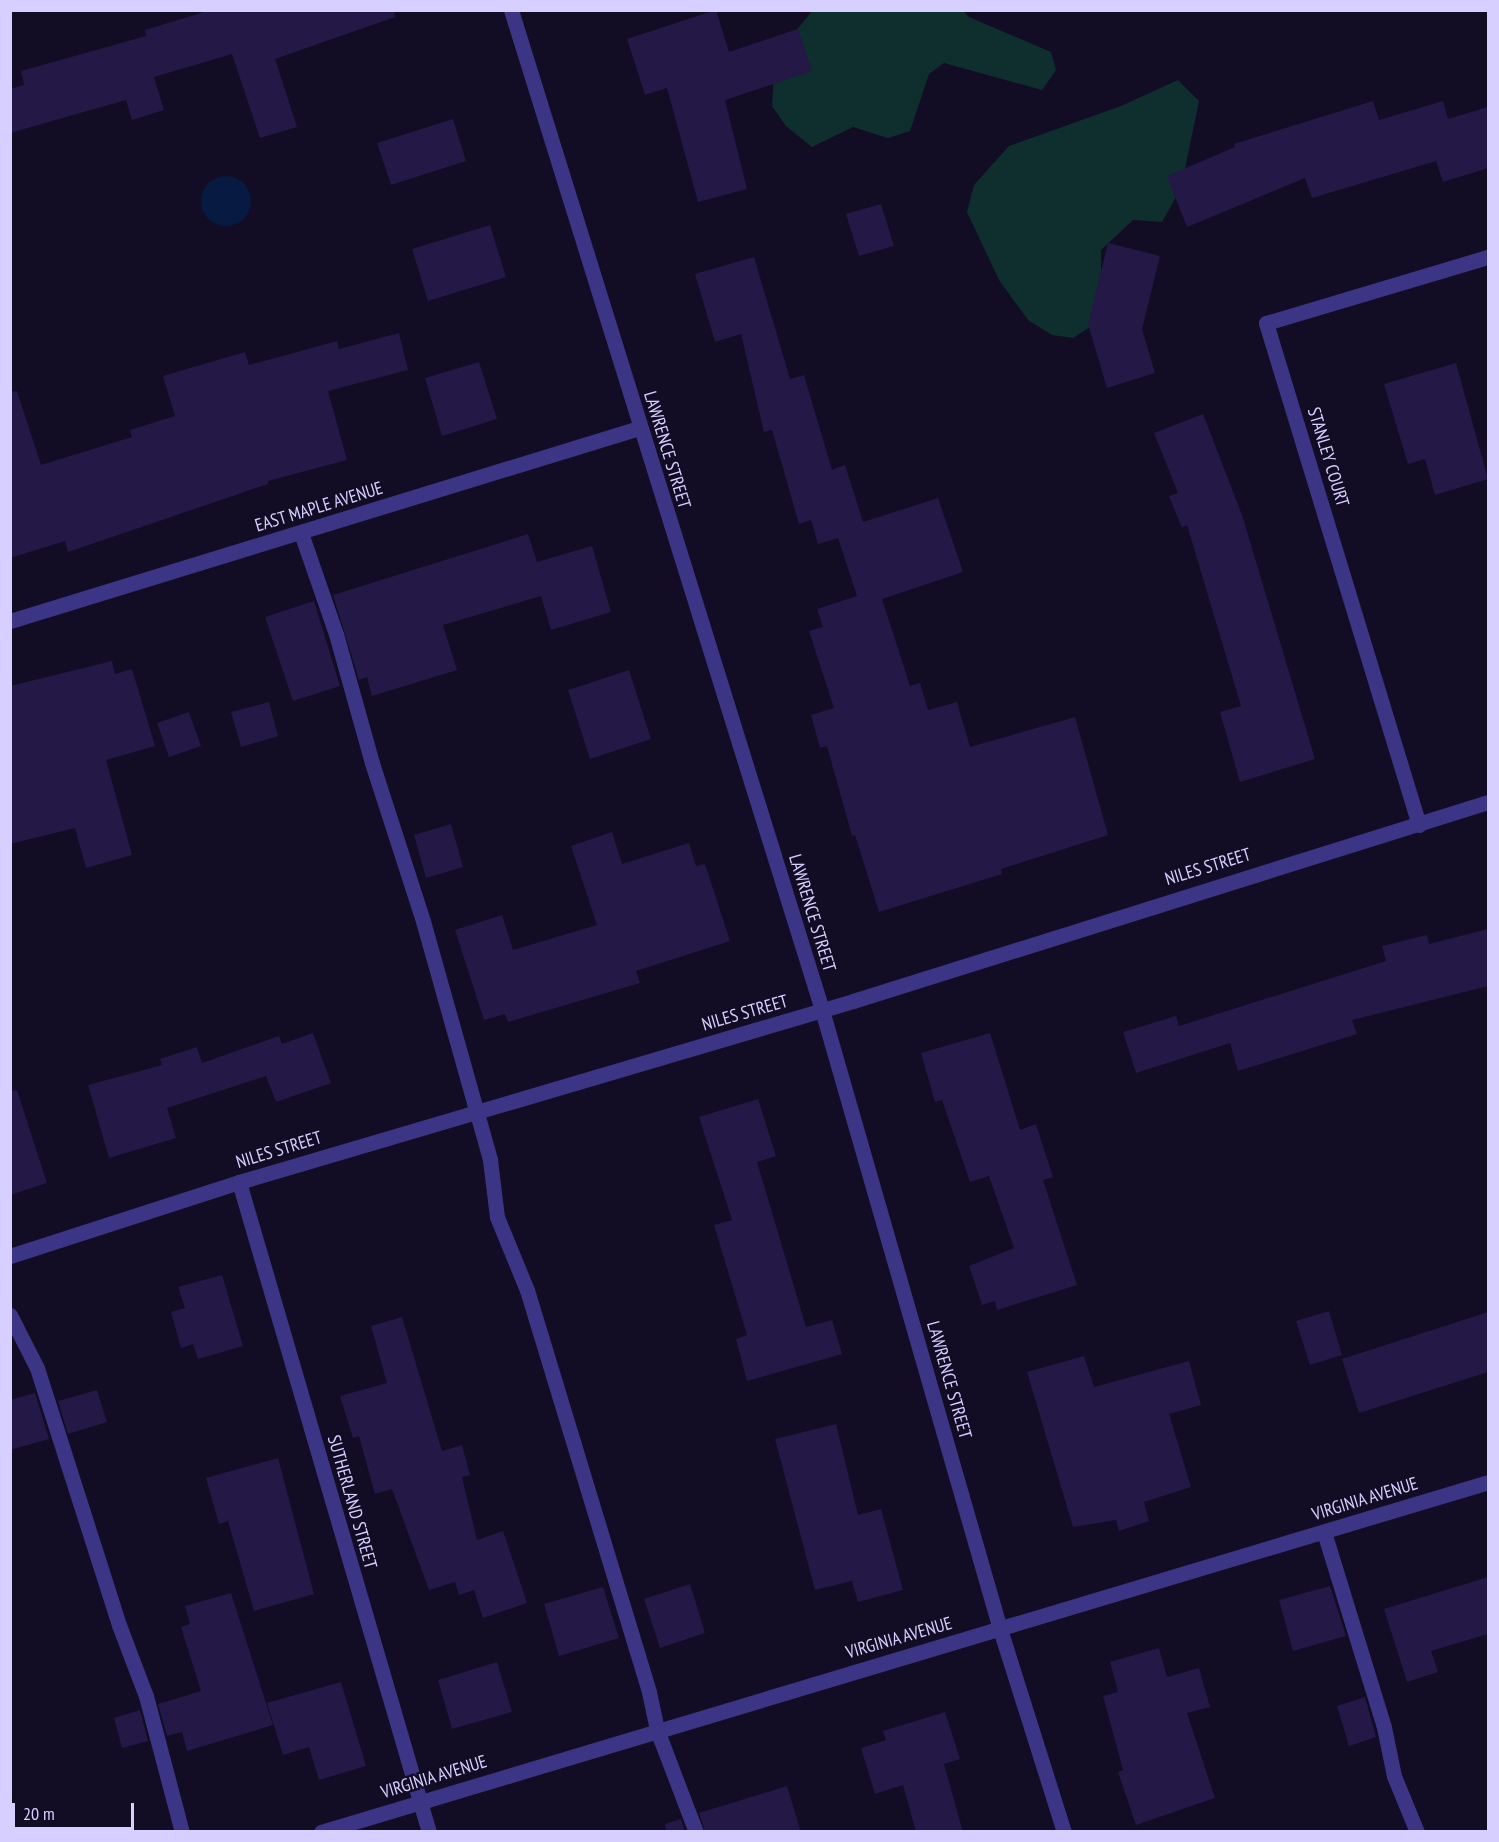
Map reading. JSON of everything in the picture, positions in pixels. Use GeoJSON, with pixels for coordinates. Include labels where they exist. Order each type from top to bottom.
{"type":"FeatureCollection","features":[{"type":"Feature","properties":{"kind":"street","name":"LAWRENCE STREET"},"geometry":{"type":"LineString","coordinates":[[512,10],[639,428],[822,1010],[1000,1629],[1064,1832]]}},
{"type":"Feature","properties":{"kind":"street","name":"STANLEY COURT"},"geometry":{"type":"LineString","coordinates":[[1419,825],[1266,323],[1488,257]]}},
{"type":"Feature","properties":{"kind":"street","name":"EAST MAPLE AVENUE"},"geometry":{"type":"LineString","coordinates":[[10,621],[639,428]]}},
{"type":"Feature","properties":{"kind":"street"},"geometry":{"type":"LineString","coordinates":[[301,533],[336,634],[372,763],[423,921],[490,1160],[497,1217],[527,1290],[649,1692],[657,1730],[696,1832]]}},
{"type":"Feature","properties":{"kind":"street","name":"NILES STREET"},"geometry":{"type":"LineString","coordinates":[[10,1256],[239,1182],[822,1010],[1300,858],[1419,825],[1488,802]]}},
{"type":"Feature","properties":{"kind":"street","name":"SUTHERLAND STREET"},"geometry":{"type":"LineString","coordinates":[[239,1182],[418,1801],[429,1832]]}},
{"type":"Feature","properties":{"kind":"street"},"geometry":{"type":"LineString","coordinates":[[10,1316],[38,1368],[119,1625],[146,1696],[182,1832]]}},
{"type":"Feature","properties":{"kind":"street","name":"VIRGINIA AVENUE"},"geometry":{"type":"LineString","coordinates":[[321,1832],[418,1801],[1488,1482]]}},
{"type":"Feature","properties":{"kind":"street"},"geometry":{"type":"LineString","coordinates":[[1324,1532],[1384,1727],[1394,1776],[1417,1832]]}},
{"type":"Feature","properties":{"kind":"green space"},"geometry":{"type":"Polygon","coordinates":[[[812,11],[963,11],[969,17],[1051,52],[1056,70],[1042,90],[944,63],[929,74],[910,131],[888,138],[853,127],[812,147],[786,126],[772,106],[775,57],[812,11]]]}},
{"type":"Feature","properties":{"kind":"green space"},"geometry":{"type":"Polygon","coordinates":[[[1178,80],[1199,101],[1181,188],[1162,222],[1133,220],[1101,250],[1101,320],[1073,338],[1052,335],[1028,320],[999,280],[967,212],[974,185],[1009,146],[1121,106],[1178,80]]]}},
{"type":"Feature","properties":{"kind":"water"},"geometry":{"type":"Polygon","coordinates":[[[226,176],[244,183],[251,201],[244,219],[226,226],[208,219],[201,201],[208,183],[226,176]]]}},
{"type":"Feature","properties":{"kind":"building"},"geometry":{"type":"Polygon","coordinates":[[[211,10],[394,10],[395,17],[275,59],[297,127],[260,138],[232,54],[154,77],[164,110],[132,120],[126,100],[10,133],[10,89],[24,85],[21,71],[146,36],[145,30],[211,10]]]}},
{"type":"Feature","properties":{"kind":"building"},"geometry":{"type":"Polygon","coordinates":[[[716,10],[729,52],[798,29],[812,71],[725,100],[747,189],[698,202],[667,88],[645,95],[627,39],[716,10]]]}},
{"type":"Feature","properties":{"kind":"building"},"geometry":{"type":"Polygon","coordinates":[[[1373,101],[1379,120],[1443,101],[1448,119],[1488,107],[1488,168],[1443,182],[1436,161],[1312,198],[1305,178],[1187,227],[1167,176],[1235,147],[1234,144],[1373,101]]]}},
{"type":"Feature","properties":{"kind":"building"},"geometry":{"type":"Polygon","coordinates":[[[453,119],[466,161],[391,185],[377,143],[453,119]]]}},
{"type":"Feature","properties":{"kind":"building"},"geometry":{"type":"Polygon","coordinates":[[[881,204],[894,246],[859,256],[846,214],[881,204]]]}},
{"type":"Feature","properties":{"kind":"building"},"geometry":{"type":"Polygon","coordinates":[[[490,225],[506,277],[428,301],[412,249],[490,225]]]}},
{"type":"Feature","properties":{"kind":"building"},"geometry":{"type":"Polygon","coordinates":[[[1108,243],[1160,256],[1142,329],[1155,373],[1107,388],[1088,324],[1108,243]]]}},
{"type":"Feature","properties":{"kind":"building"},"geometry":{"type":"Polygon","coordinates":[[[754,257],[790,379],[804,375],[832,470],[845,465],[863,522],[938,498],[963,572],[882,599],[910,686],[920,683],[928,710],[957,702],[970,747],[1075,717],[1108,835],[1001,869],[1002,874],[879,912],[855,835],[852,836],[827,746],[820,748],[811,715],[834,708],[809,631],[823,627],[817,609],[857,596],[838,538],[818,544],[811,520],[799,524],[772,430],[764,432],[741,334],[715,342],[695,274],[754,257]]]}},
{"type":"Feature","properties":{"kind":"building"},"geometry":{"type":"Polygon","coordinates":[[[399,333],[408,370],[328,391],[347,460],[268,481],[268,484],[68,552],[65,541],[10,558],[10,392],[17,391],[41,465],[132,437],[130,430],[175,416],[163,376],[245,352],[249,365],[337,341],[339,349],[399,333]]]}},
{"type":"Feature","properties":{"kind":"building"},"geometry":{"type":"Polygon","coordinates":[[[479,362],[497,419],[442,436],[425,378],[479,362]]]}},
{"type":"Feature","properties":{"kind":"building"},"geometry":{"type":"Polygon","coordinates":[[[1456,363],[1488,479],[1435,495],[1425,459],[1408,464],[1384,384],[1456,363]]]}},
{"type":"Feature","properties":{"kind":"building"},"geometry":{"type":"Polygon","coordinates":[[[1203,414],[1242,515],[1315,759],[1240,782],[1220,712],[1241,706],[1187,525],[1182,528],[1169,496],[1178,493],[1154,433],[1203,414]]]}},
{"type":"Feature","properties":{"kind":"building"},"geometry":{"type":"Polygon","coordinates":[[[528,534],[537,562],[592,546],[611,612],[551,630],[541,596],[443,625],[457,670],[372,696],[367,677],[359,680],[333,595],[528,534]]]}},
{"type":"Feature","properties":{"kind":"building"},"geometry":{"type":"Polygon","coordinates":[[[314,601],[340,686],[293,701],[265,617],[314,601]]]}},
{"type":"Feature","properties":{"kind":"building"},"geometry":{"type":"Polygon","coordinates":[[[112,661],[115,674],[132,669],[155,746],[106,760],[132,855],[86,868],[75,828],[10,844],[10,686],[112,661]]]}},
{"type":"Feature","properties":{"kind":"building"},"geometry":{"type":"Polygon","coordinates":[[[629,670],[651,739],[590,759],[568,690],[629,670]]]}},
{"type":"Feature","properties":{"kind":"building"},"geometry":{"type":"Polygon","coordinates":[[[269,702],[278,736],[241,747],[231,712],[269,702]]]}},
{"type":"Feature","properties":{"kind":"building"},"geometry":{"type":"Polygon","coordinates":[[[189,712],[201,746],[169,757],[157,723],[189,712]]]}},
{"type":"Feature","properties":{"kind":"building"},"geometry":{"type":"Polygon","coordinates":[[[451,824],[463,867],[426,878],[414,835],[451,824]]]}},
{"type":"Feature","properties":{"kind":"building"},"geometry":{"type":"Polygon","coordinates":[[[612,832],[622,864],[689,843],[696,866],[705,864],[730,941],[636,971],[640,983],[508,1022],[505,1014],[484,1020],[455,930],[502,915],[513,950],[597,925],[571,846],[612,832]]]}},
{"type":"Feature","properties":{"kind":"building"},"geometry":{"type":"Polygon","coordinates":[[[1488,929],[1488,986],[1352,1020],[1357,1034],[1238,1071],[1230,1043],[1136,1073],[1123,1032],[1176,1016],[1179,1026],[1386,961],[1382,946],[1427,935],[1429,944],[1488,929]]]}},
{"type":"Feature","properties":{"kind":"building"},"geometry":{"type":"Polygon","coordinates":[[[313,1033],[331,1083],[276,1102],[266,1076],[167,1108],[176,1138],[109,1158],[88,1085],[162,1065],[160,1059],[197,1047],[202,1063],[279,1036],[282,1044],[313,1033]]]}},
{"type":"Feature","properties":{"kind":"building"},"geometry":{"type":"Polygon","coordinates":[[[990,1033],[1020,1130],[1036,1124],[1053,1177],[1043,1180],[1077,1285],[997,1310],[995,1301],[982,1305],[969,1266],[1014,1248],[989,1176],[970,1182],[942,1100],[935,1102],[921,1053],[990,1033]]]}},
{"type":"Feature","properties":{"kind":"building"},"geometry":{"type":"Polygon","coordinates":[[[17,1090],[47,1183],[10,1195],[10,1091],[17,1090]]]}},
{"type":"Feature","properties":{"kind":"building"},"geometry":{"type":"Polygon","coordinates":[[[758,1099],[776,1156],[757,1162],[806,1327],[832,1320],[842,1354],[747,1381],[736,1339],[747,1335],[714,1225],[732,1220],[699,1117],[758,1099]]]}},
{"type":"Feature","properties":{"kind":"building"},"geometry":{"type":"Polygon","coordinates":[[[222,1275],[243,1346],[198,1359],[193,1344],[181,1348],[171,1312],[185,1308],[178,1287],[222,1275]]]}},
{"type":"Feature","properties":{"kind":"building"},"geometry":{"type":"Polygon","coordinates":[[[1329,1311],[1342,1355],[1310,1365],[1296,1321],[1329,1311]]]}},
{"type":"Feature","properties":{"kind":"building"},"geometry":{"type":"Polygon","coordinates":[[[1488,1312],[1488,1372],[1359,1413],[1342,1359],[1488,1312]]]}},
{"type":"Feature","properties":{"kind":"building"},"geometry":{"type":"Polygon","coordinates":[[[402,1317],[442,1451],[462,1445],[470,1475],[462,1477],[477,1540],[503,1531],[527,1603],[483,1618],[474,1590],[459,1595],[455,1582],[429,1590],[392,1489],[375,1494],[359,1436],[353,1438],[340,1396],[387,1383],[371,1326],[402,1317]]]}},
{"type":"Feature","properties":{"kind":"building"},"geometry":{"type":"Polygon","coordinates":[[[1084,1356],[1094,1387],[1189,1361],[1201,1405],[1169,1414],[1191,1487],[1144,1502],[1149,1521],[1119,1531],[1116,1520],[1073,1527],[1027,1372],[1084,1356]]]}},
{"type":"Feature","properties":{"kind":"building"},"geometry":{"type":"Polygon","coordinates":[[[97,1390],[107,1422],[68,1434],[58,1401],[97,1390]]]}},
{"type":"Feature","properties":{"kind":"building"},"geometry":{"type":"Polygon","coordinates":[[[35,1393],[49,1439],[10,1450],[10,1400],[35,1393]]]}},
{"type":"Feature","properties":{"kind":"building"},"geometry":{"type":"Polygon","coordinates":[[[836,1424],[858,1515],[881,1509],[903,1590],[858,1602],[852,1581],[815,1590],[775,1439],[836,1424]]]}},
{"type":"Feature","properties":{"kind":"building"},"geometry":{"type":"Polygon","coordinates":[[[278,1458],[314,1594],[254,1611],[228,1521],[219,1524],[206,1478],[278,1458]]]}},
{"type":"Feature","properties":{"kind":"building"},"geometry":{"type":"Polygon","coordinates":[[[1488,1577],[1488,1634],[1431,1651],[1438,1672],[1407,1682],[1384,1609],[1488,1577]]]}},
{"type":"Feature","properties":{"kind":"building"},"geometry":{"type":"Polygon","coordinates":[[[690,1584],[705,1633],[660,1648],[644,1599],[690,1584]]]}},
{"type":"Feature","properties":{"kind":"building"},"geometry":{"type":"Polygon","coordinates":[[[1330,1586],[1346,1636],[1293,1651],[1279,1600],[1330,1586]]]}},
{"type":"Feature","properties":{"kind":"building"},"geometry":{"type":"Polygon","coordinates":[[[603,1587],[619,1638],[559,1656],[544,1604],[603,1587]]]}},
{"type":"Feature","properties":{"kind":"building"},"geometry":{"type":"Polygon","coordinates":[[[231,1593],[273,1725],[187,1751],[182,1732],[167,1736],[158,1704],[201,1691],[181,1627],[190,1624],[185,1606],[231,1593]]]}},
{"type":"Feature","properties":{"kind":"building"},"geometry":{"type":"Polygon","coordinates":[[[1159,1648],[1167,1677],[1199,1668],[1210,1707],[1187,1713],[1215,1798],[1136,1825],[1118,1772],[1123,1770],[1103,1696],[1118,1692],[1110,1662],[1159,1648]]]}},
{"type":"Feature","properties":{"kind":"building"},"geometry":{"type":"Polygon","coordinates":[[[497,1662],[512,1712],[452,1729],[438,1680],[497,1662]]]}},
{"type":"Feature","properties":{"kind":"building"},"geometry":{"type":"Polygon","coordinates":[[[341,1682],[366,1766],[319,1780],[309,1747],[283,1755],[267,1703],[341,1682]]]}},
{"type":"Feature","properties":{"kind":"building"},"geometry":{"type":"Polygon","coordinates":[[[1365,1697],[1376,1737],[1349,1746],[1337,1706],[1365,1697]]]}},
{"type":"Feature","properties":{"kind":"building"},"geometry":{"type":"Polygon","coordinates":[[[140,1710],[148,1741],[122,1748],[114,1718],[140,1710]]]}},
{"type":"Feature","properties":{"kind":"building"},"geometry":{"type":"Polygon","coordinates":[[[945,1712],[960,1759],[944,1764],[963,1832],[916,1832],[903,1785],[875,1794],[861,1748],[886,1740],[883,1731],[945,1712]]]}},
{"type":"Feature","properties":{"kind":"building"},"geometry":{"type":"Polygon","coordinates":[[[787,1786],[801,1832],[705,1832],[699,1813],[787,1786]]]}},
{"type":"Feature","properties":{"kind":"building"},"geometry":{"type":"Polygon","coordinates":[[[681,1819],[685,1832],[666,1832],[665,1824],[681,1819]]]}}]}
